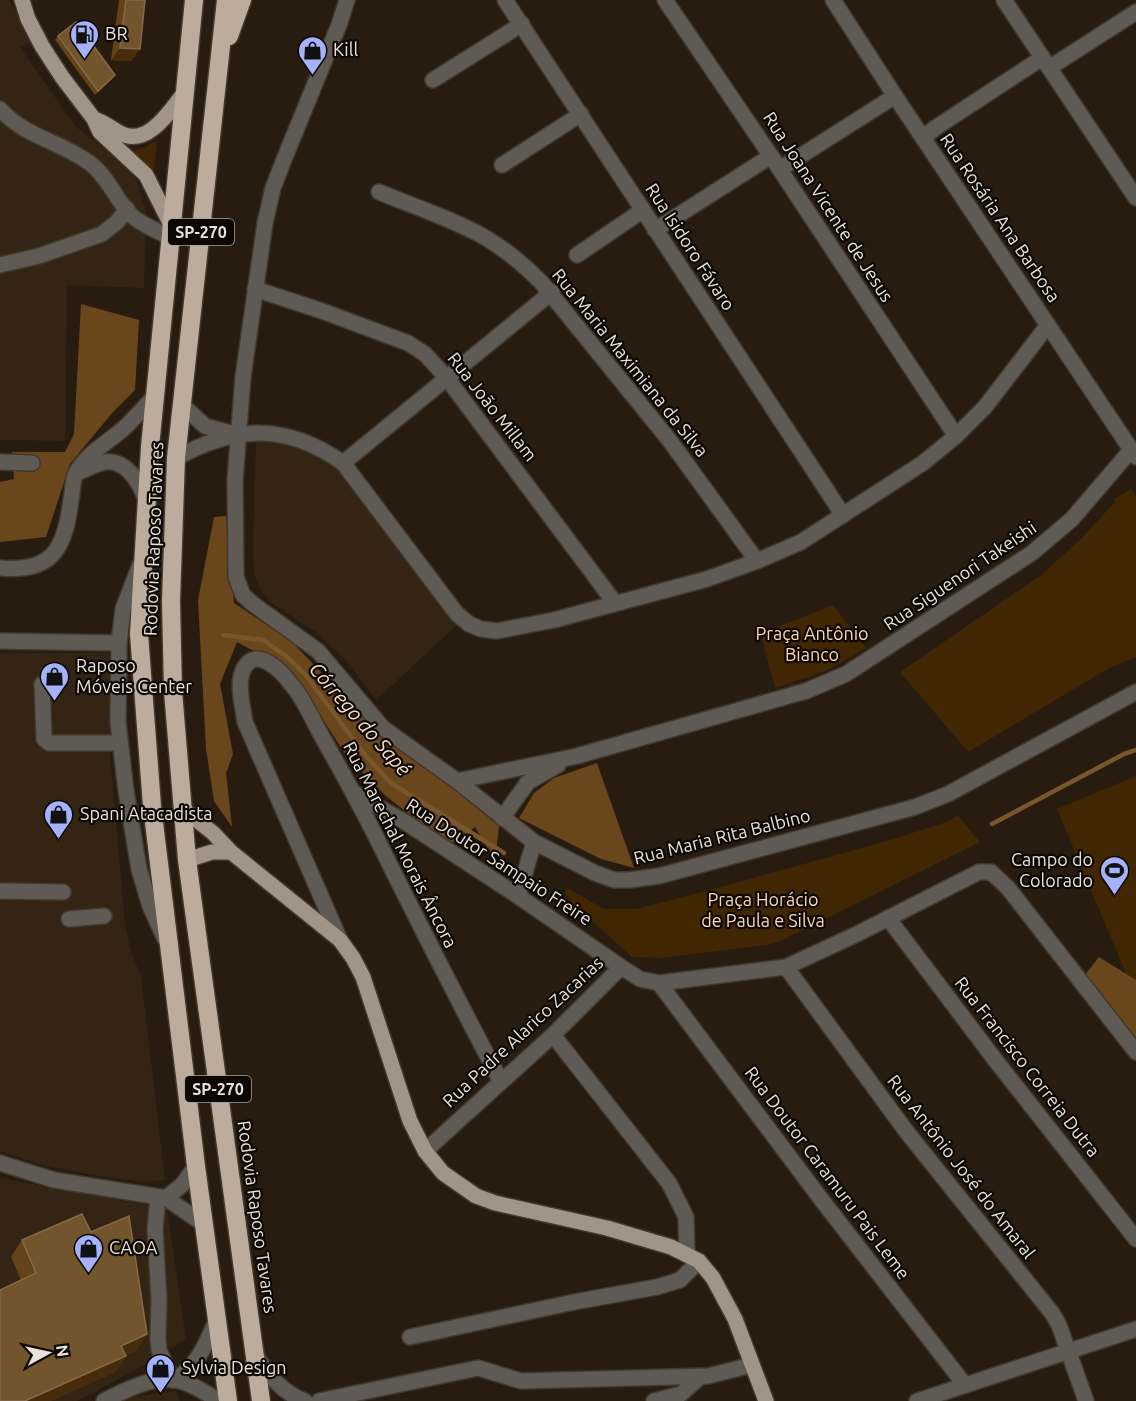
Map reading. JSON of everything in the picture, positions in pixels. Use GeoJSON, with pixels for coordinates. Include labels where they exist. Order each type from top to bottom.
{"type":"FeatureCollection","features":[{"type":"Feature","properties":{"kind":"highway","name":"Rodovia Raposo Tavares"},"geometry":{"type":"LineString","coordinates":[[194,0],[146,500],[140,634],[152,806],[196,1166],[228,1401]]}},
{"type":"Feature","properties":{"kind":"highway","name":"Rodovia Raposo Tavares"},"geometry":{"type":"LineString","coordinates":[[226,0],[176,458],[171,601],[173,691],[187,860],[261,1401]]}},
{"type":"Feature","properties":{"kind":"highway"},"geometry":{"type":"LineString","coordinates":[[220,60],[243,0]]}},
{"type":"Feature","properties":{"kind":"main road"},"geometry":{"type":"LineString","coordinates":[[22,0],[28,19],[42,46],[94,119],[100,132],[146,175],[171,233]]}},
{"type":"Feature","properties":{"kind":"main road"},"geometry":{"type":"LineString","coordinates":[[94,119],[109,124],[121,134],[132,136],[148,132],[159,126],[184,93]]}},
{"type":"Feature","properties":{"kind":"main road"},"geometry":{"type":"LineString","coordinates":[[183,808],[213,833],[231,852],[340,940],[353,958],[363,977],[410,1121],[425,1150],[443,1173],[476,1196],[495,1203],[607,1228],[671,1247],[693,1258],[713,1278],[726,1299],[766,1401]]}},
{"type":"Feature","properties":{"kind":"main road"},"geometry":{"type":"LineString","coordinates":[[187,860],[212,852],[231,852]]}},
{"type":"Feature","properties":{"kind":"street"},"geometry":{"type":"LineString","coordinates":[[237,434],[255,289],[273,188],[347,0]]}},
{"type":"Feature","properties":{"kind":"street","name":"Rua Isidoro Fávaro"},"geometry":{"type":"LineString","coordinates":[[506,0],[843,515]]}},
{"type":"Feature","properties":{"kind":"street","name":"Rua Joana Vicente de Jesus"},"geometry":{"type":"LineString","coordinates":[[665,0],[780,169],[956,436]]}},
{"type":"Feature","properties":{"kind":"street","name":"Rua Rosária Ana Barbosa"},"geometry":{"type":"LineString","coordinates":[[833,0],[1134,453]]}},
{"type":"Feature","properties":{"kind":"street"},"geometry":{"type":"LineString","coordinates":[[1004,0],[1136,198]]}},
{"type":"Feature","properties":{"kind":"street"},"geometry":{"type":"LineString","coordinates":[[923,138],[935,128],[1136,12]]}},
{"type":"Feature","properties":{"kind":"street"},"geometry":{"type":"LineString","coordinates":[[433,80],[522,24]]}},
{"type":"Feature","properties":{"kind":"street"},"geometry":{"type":"LineString","coordinates":[[780,169],[895,96]]}},
{"type":"Feature","properties":{"kind":"street"},"geometry":{"type":"LineString","coordinates":[[0,109],[12,122],[23,129],[90,163],[106,178],[132,216],[171,233]]}},
{"type":"Feature","properties":{"kind":"street"},"geometry":{"type":"LineString","coordinates":[[502,165],[581,114]]}},
{"type":"Feature","properties":{"kind":"street"},"geometry":{"type":"LineString","coordinates":[[655,230],[771,156]]}},
{"type":"Feature","properties":{"kind":"street","name":"Rua Maria Maximiana da Silva"},"geometry":{"type":"LineString","coordinates":[[379,192],[488,239],[526,267],[552,292],[670,441],[757,561]]}},
{"type":"Feature","properties":{"kind":"street"},"geometry":{"type":"LineString","coordinates":[[0,265],[39,256],[102,234],[117,222],[127,209]]}},
{"type":"Feature","properties":{"kind":"street"},"geometry":{"type":"LineString","coordinates":[[577,255],[643,210]]}},
{"type":"Feature","properties":{"kind":"street","name":"Rua João Millam"},"geometry":{"type":"LineString","coordinates":[[255,289],[408,343],[425,354],[446,377],[615,603]]}},
{"type":"Feature","properties":{"kind":"street"},"geometry":{"type":"LineString","coordinates":[[344,463],[552,292]]}},
{"type":"Feature","properties":{"kind":"street"},"geometry":{"type":"LineString","coordinates":[[181,404],[206,426],[237,434],[274,434],[301,440],[322,448],[344,463],[457,614],[469,624],[497,632],[554,620],[707,579],[801,542],[923,463],[956,436],[985,407],[1048,325]]}},
{"type":"Feature","properties":{"kind":"street"},"geometry":{"type":"LineString","coordinates":[[0,568],[29,567],[56,553],[63,542],[69,521],[75,474],[86,459],[121,430],[155,396]]}},
{"type":"Feature","properties":{"kind":"street"},"geometry":{"type":"LineString","coordinates":[[176,458],[206,443],[237,434]]}},
{"type":"Feature","properties":{"kind":"street","name":"Rua Maria Rita Balbino"},"geometry":{"type":"LineString","coordinates":[[237,434],[236,577],[243,595],[252,604],[318,651],[383,728],[457,781],[534,842],[595,873],[614,879],[629,880],[659,876],[915,807],[948,794],[1136,692]]}},
{"type":"Feature","properties":{"kind":"street","name":"Rua Siguenori Takeishi"},"geometry":{"type":"LineString","coordinates":[[457,781],[577,756],[806,691],[846,674],[1032,553],[1072,519],[1134,453]]}},
{"type":"Feature","properties":{"kind":"street"},"geometry":{"type":"LineString","coordinates":[[0,462],[32,463]]}},
{"type":"Feature","properties":{"kind":"street"},"geometry":{"type":"LineString","coordinates":[[75,474],[106,462],[115,463],[136,479],[146,500]]}},
{"type":"Feature","properties":{"kind":"street"},"geometry":{"type":"LineString","coordinates":[[143,556],[123,609],[119,643],[118,722],[129,815],[139,869],[150,906],[170,948]]}},
{"type":"Feature","properties":{"kind":"street"},"geometry":{"type":"LineString","coordinates":[[0,641],[119,643]]}},
{"type":"Feature","properties":{"kind":"street","name":"Rua Marechal Morais Âncora"},"geometry":{"type":"LineString","coordinates":[[340,940],[245,722],[242,701],[244,668],[250,662],[259,659],[279,670],[293,686],[354,793],[501,1082]]}},
{"type":"Feature","properties":{"kind":"street"},"geometry":{"type":"LineString","coordinates":[[42,684],[44,739],[49,743],[120,743]]}},
{"type":"Feature","properties":{"kind":"street","name":"Rua Siguenori Takeishi"},"geometry":{"type":"LineString","coordinates":[[502,818],[528,782],[577,756]]}},
{"type":"Feature","properties":{"kind":"street","name":"Rua Doutor Sampaio Freire"},"geometry":{"type":"LineString","coordinates":[[354,793],[405,822],[621,967]]}},
{"type":"Feature","properties":{"kind":"street"},"geometry":{"type":"LineString","coordinates":[[518,896],[534,842]]}},
{"type":"Feature","properties":{"kind":"street","name":"Rua Padre Alarico Zacarias"},"geometry":{"type":"LineString","coordinates":[[425,1150],[553,1035],[621,967],[640,979],[658,983],[786,967],[821,952],[979,872],[991,872],[1008,888],[1136,1052]]}},
{"type":"Feature","properties":{"kind":"street"},"geometry":{"type":"LineString","coordinates":[[0,891],[63,892]]}},
{"type":"Feature","properties":{"kind":"street"},"geometry":{"type":"LineString","coordinates":[[69,919],[104,916]]}},
{"type":"Feature","properties":{"kind":"street","name":"Rua Francisco Correia Dutra"},"geometry":{"type":"LineString","coordinates":[[888,918],[996,1061],[1136,1239]]}},
{"type":"Feature","properties":{"kind":"street","name":"Rua Antônio José do Amaral"},"geometry":{"type":"LineString","coordinates":[[786,967],[906,1131],[1052,1313],[1069,1350],[1086,1401]]}},
{"type":"Feature","properties":{"kind":"street","name":"Rua Doutor Caramuru Pais Leme"},"geometry":{"type":"LineString","coordinates":[[658,983],[821,1199],[966,1384]]}},
{"type":"Feature","properties":{"kind":"street"},"geometry":{"type":"LineString","coordinates":[[410,1337],[657,1287],[680,1280],[693,1258],[686,1217],[669,1183],[553,1035]]}},
{"type":"Feature","properties":{"kind":"street"},"geometry":{"type":"LineString","coordinates":[[0,1162],[54,1180],[162,1197],[205,1225]]}},
{"type":"Feature","properties":{"kind":"street"},"geometry":{"type":"LineString","coordinates":[[196,1166],[182,1185],[162,1197],[155,1229],[159,1350],[174,1380],[201,1396],[219,1401]]}},
{"type":"Feature","properties":{"kind":"street"},"geometry":{"type":"LineString","coordinates":[[104,1401],[146,1383],[174,1380],[189,1370],[200,1356],[216,1321]]}},
{"type":"Feature","properties":{"kind":"street"},"geometry":{"type":"LineString","coordinates":[[917,1401],[1136,1329]]}},
{"type":"Feature","properties":{"kind":"street"},"geometry":{"type":"LineString","coordinates":[[254,1354],[270,1377],[283,1389],[305,1401]]}},
{"type":"Feature","properties":{"kind":"street"},"geometry":{"type":"LineString","coordinates":[[200,1356],[201,1396]]}},
{"type":"Feature","properties":{"kind":"street"},"geometry":{"type":"LineString","coordinates":[[320,1401],[478,1368],[521,1381],[701,1376],[752,1365]]}},
{"type":"Feature","properties":{"kind":"street"},"geometry":{"type":"LineString","coordinates":[[654,1401],[681,1394],[701,1376]]}},
{"type":"Feature","properties":{"kind":"shaded area"},"geometry":{"type":"Polygon","coordinates":[[[0,0],[9,0],[32,42],[20,47],[75,126],[113,155],[136,179],[146,211],[144,288],[67,285],[65,441],[0,440],[0,0]]]}},
{"type":"Feature","properties":{"kind":"shaded area"},"geometry":{"type":"Polygon","coordinates":[[[81,304],[139,320],[135,390],[112,413],[70,464],[46,537],[0,542],[0,482],[14,479],[12,452],[65,452],[74,434],[81,304]]]}},
{"type":"Feature","properties":{"kind":"shaded area"},"geometry":{"type":"Polygon","coordinates":[[[256,439],[289,444],[335,463],[457,625],[376,700],[349,664],[316,632],[271,603],[262,592],[254,574],[253,550],[256,439]]]}},
{"type":"Feature","properties":{"kind":"shaded area"},"geometry":{"type":"Polygon","coordinates":[[[226,516],[234,603],[292,642],[361,714],[499,826],[495,861],[475,827],[455,843],[438,837],[386,796],[347,757],[293,672],[237,642],[220,684],[233,754],[226,773],[232,827],[214,801],[206,749],[198,600],[214,517],[226,516]]]}},
{"type":"Feature","properties":{"kind":"shaded area"},"geometry":{"type":"Polygon","coordinates":[[[0,653],[109,653],[110,753],[125,925],[131,952],[141,976],[165,1180],[146,1182],[100,1176],[45,1166],[0,1151],[0,653]]]}},
{"type":"Feature","properties":{"kind":"shaded area"},"geometry":{"type":"Polygon","coordinates":[[[597,763],[634,868],[601,859],[519,818],[534,793],[554,778],[597,763]]]}},
{"type":"Feature","properties":{"kind":"shaded area"},"geometry":{"type":"Polygon","coordinates":[[[1099,957],[1136,980],[1136,1041],[1084,976],[1099,957]]]}},
{"type":"Feature","properties":{"kind":"shaded area","name":"CAOA"},"geometry":{"type":"Polygon","coordinates":[[[0,1178],[167,1209],[186,1339],[145,1365],[77,1401],[0,1401],[0,1178]]]}},
{"type":"Feature","properties":{"kind":"shaded area","name":"Sylvia Design"},"geometry":{"type":"Polygon","coordinates":[[[176,1391],[180,1401],[121,1401],[130,1397],[176,1391]]]}},
{"type":"Feature","properties":{"kind":"green space"},"geometry":{"type":"Polygon","coordinates":[[[153,142],[157,145],[152,173],[142,159],[131,151],[147,147],[153,142]]]}},
{"type":"Feature","properties":{"kind":"green space","name":"Praça Antônio Bianco"},"geometry":{"type":"Polygon","coordinates":[[[1131,489],[1136,496],[1136,657],[1111,667],[968,752],[900,672],[1040,576],[1081,539],[1115,502],[1114,499],[1131,489]]]}},
{"type":"Feature","properties":{"kind":"green space","name":"Praça Antônio Bianco"},"geometry":{"type":"Polygon","coordinates":[[[833,605],[866,648],[826,671],[775,688],[761,634],[833,605]]]}},
{"type":"Feature","properties":{"kind":"green space","name":"Campo do Colorado"},"geometry":{"type":"Polygon","coordinates":[[[1136,776],[1136,981],[1130,983],[1057,809],[1136,776]]]}},
{"type":"Feature","properties":{"kind":"green space","name":"Praça Horácio de Paula e Silva"},"geometry":{"type":"Polygon","coordinates":[[[958,816],[980,842],[783,940],[767,945],[661,958],[632,957],[571,902],[566,894],[565,887],[604,909],[636,909],[880,843],[941,824],[958,816]]]}},
{"type":"Feature","properties":{"kind":"building"},"geometry":{"type":"Polygon","coordinates":[[[126,0],[145,0],[140,49],[120,48],[126,0]]]}},
{"type":"Feature","properties":{"kind":"building","name":"BR"},"geometry":{"type":"Polygon","coordinates":[[[76,22],[115,75],[98,91],[58,36],[76,22]]]}},
{"type":"Feature","properties":{"kind":"building"},"geometry":{"type":"Polygon","coordinates":[[[82,1214],[91,1232],[129,1216],[147,1334],[121,1346],[126,1356],[25,1401],[0,1401],[0,1290],[36,1273],[22,1240],[82,1214]]]}},
{"type":"Feature","properties":{"kind":"waterway","name":"Córrego do Sapé"},"geometry":{"type":"LineString","coordinates":[[223,635],[263,640],[286,656],[304,673],[365,755],[391,783],[504,853]]}},
{"type":"Feature","properties":{"kind":"waterway","name":"Córrego do Sapé"},"geometry":{"type":"LineString","coordinates":[[992,824],[1124,754],[1136,750]]}},
{"type":"Feature","properties":{"kind":"place","name":"BR"},"geometry":{"type":"Point","coordinates":[84,60]}},
{"type":"Feature","properties":{"kind":"place","name":"Kill"},"geometry":{"type":"Point","coordinates":[312,76]}},
{"type":"Feature","properties":{"kind":"place","name":"Raposo Móveis Center"},"geometry":{"type":"Point","coordinates":[55,702]}},
{"type":"Feature","properties":{"kind":"place","name":"Spani Atacadista"},"geometry":{"type":"Point","coordinates":[59,840]}},
{"type":"Feature","properties":{"kind":"place","name":"Campo do Colorado"},"geometry":{"type":"Point","coordinates":[1114,896]}},
{"type":"Feature","properties":{"kind":"place","name":"CAOA"},"geometry":{"type":"Point","coordinates":[88,1274]}},
{"type":"Feature","properties":{"kind":"place","name":"Sylvia Design"},"geometry":{"type":"Point","coordinates":[161,1394]}}]}
